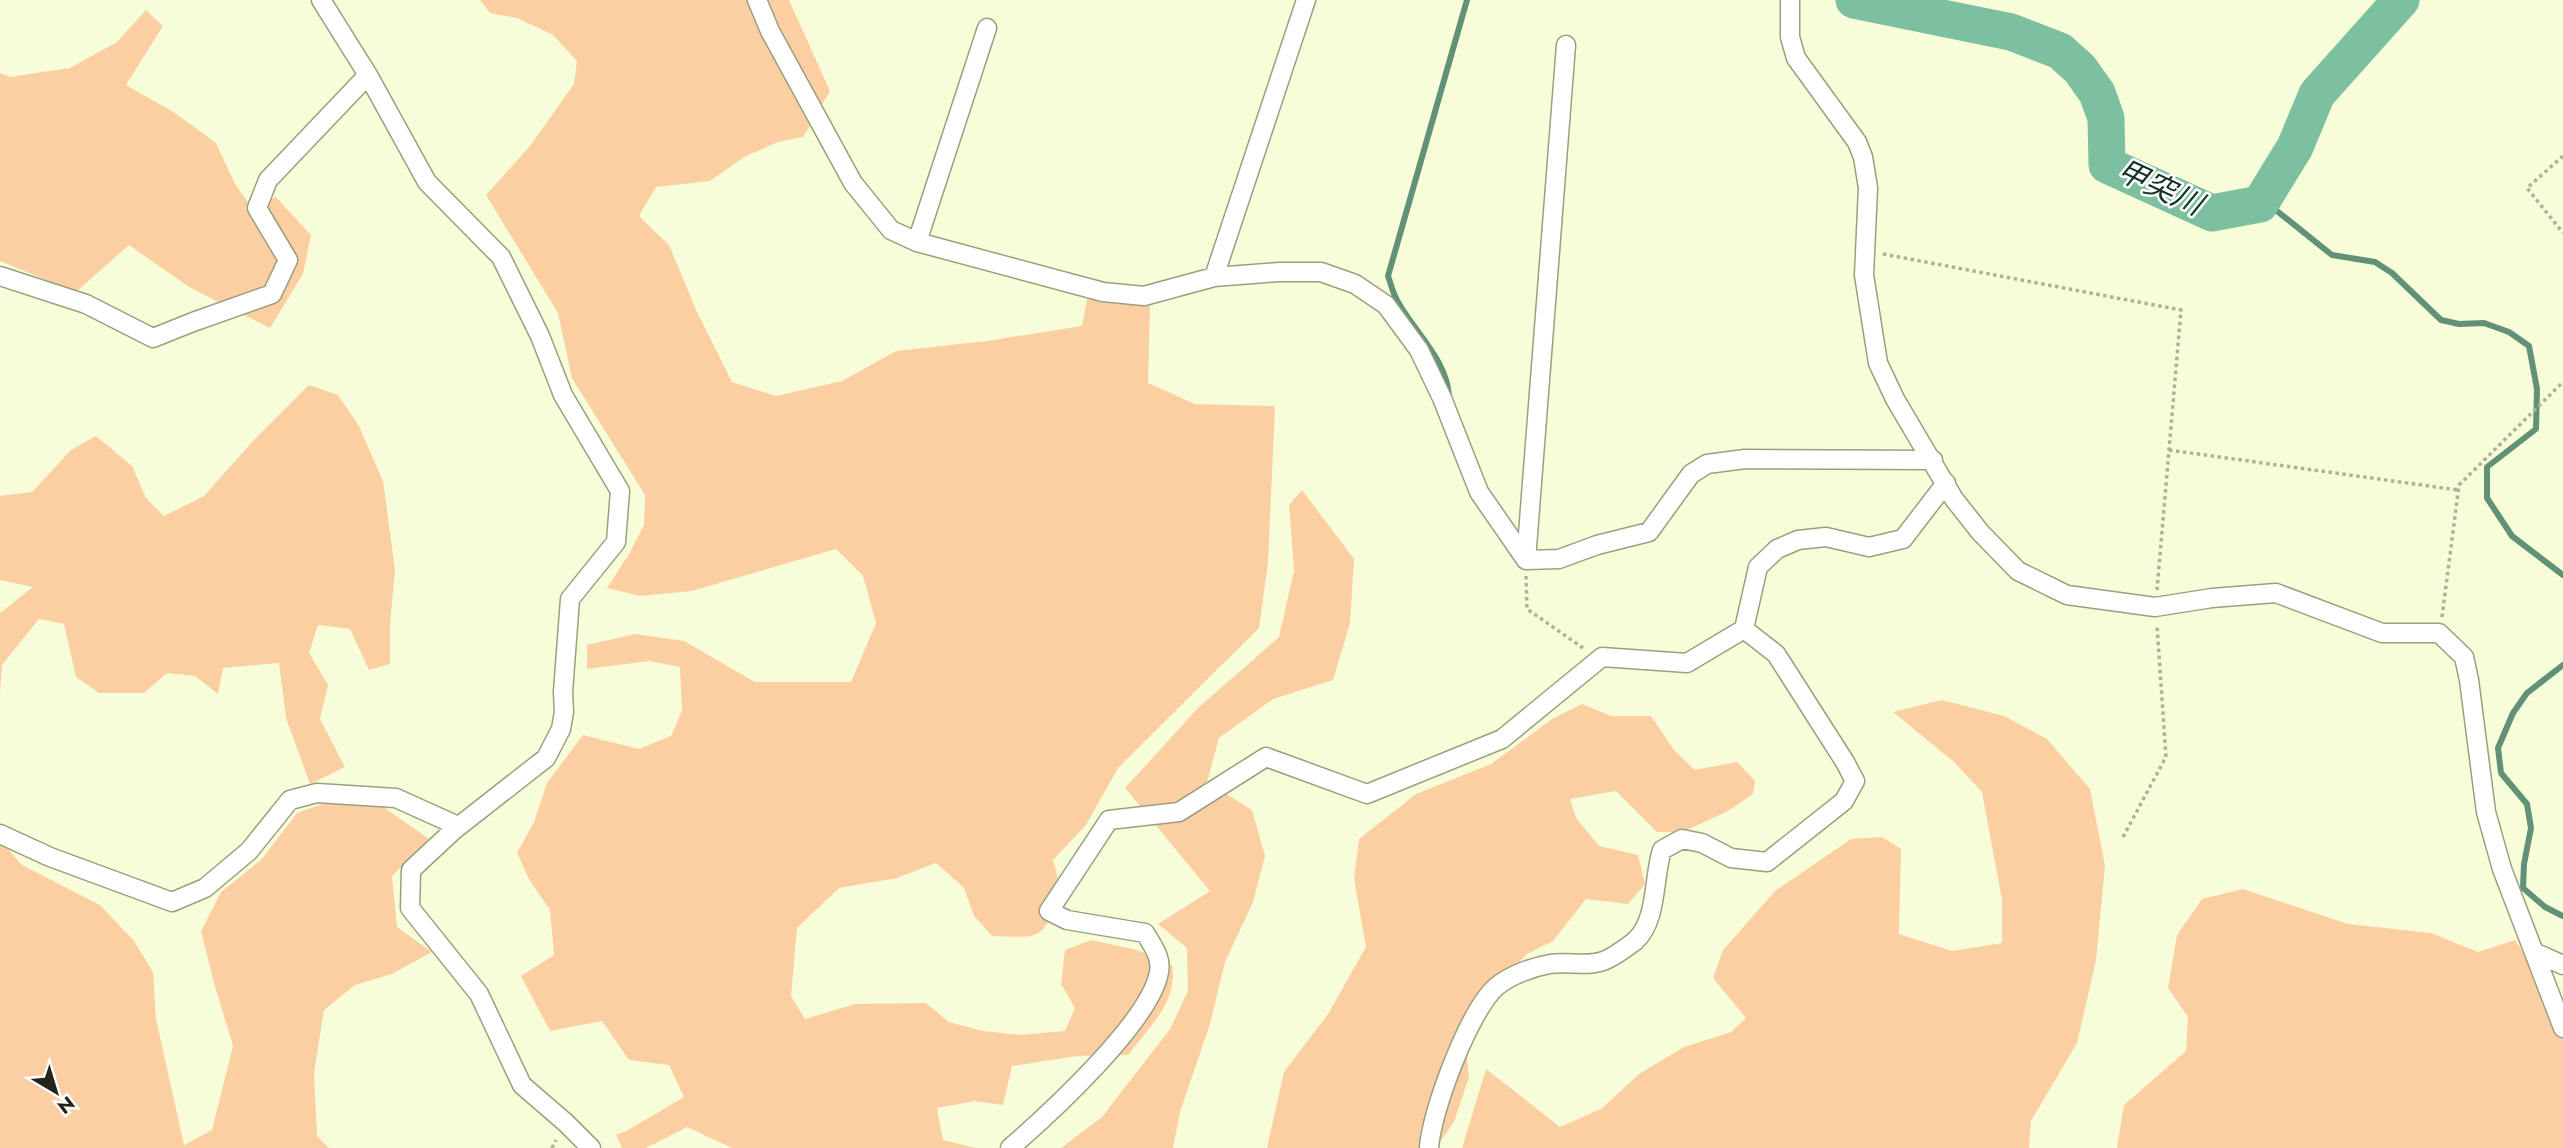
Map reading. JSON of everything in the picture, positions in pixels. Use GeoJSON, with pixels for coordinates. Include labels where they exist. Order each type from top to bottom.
{"type":"FeatureCollection","features":[{"type":"Feature","properties":{"kind":"street"},"geometry":{"type":"LineString","coordinates":[[321,0],[368,75],[427,182],[500,257],[540,336],[563,395],[620,491],[616,542],[570,599],[564,712],[561,729],[546,758],[458,826],[411,870],[410,908],[479,994],[522,1085],[591,1148]]}},
{"type":"Feature","properties":{"kind":"street"},"geometry":{"type":"LineString","coordinates":[[757,0],[770,31],[852,183],[891,230],[918,242],[1102,292],[1144,296],[1213,277],[1321,272],[1355,284],[1386,305],[1419,349],[1442,398],[1479,492],[1526,560]]}},
{"type":"Feature","properties":{"kind":"street"},"geometry":{"type":"LineString","coordinates":[[1213,277],[1307,0]]}},
{"type":"Feature","properties":{"kind":"street"},"geometry":{"type":"LineString","coordinates":[[1789,7],[1790,37],[1796,58],[1804,73],[1857,142],[1863,156],[1868,188],[1864,250],[1865,286],[1878,363],[1895,399],[1954,499],[1980,533],[2018,571],[2067,595],[2155,607],[2212,598],[2276,593],[2382,633],[2440,633],[2464,657],[2486,812],[2502,869],[2563,1028]]}},
{"type":"Feature","properties":{"kind":"street"},"geometry":{"type":"LineString","coordinates":[[918,242],[987,27]]}},
{"type":"Feature","properties":{"kind":"street"},"geometry":{"type":"LineString","coordinates":[[1526,560],[1566,45]]}},
{"type":"Feature","properties":{"kind":"street"},"geometry":{"type":"LineString","coordinates":[[0,276],[86,304],[153,338],[272,294],[288,260],[257,208],[268,180],[368,75]]}},
{"type":"Feature","properties":{"kind":"street"},"geometry":{"type":"LineString","coordinates":[[1526,560],[1559,559],[1597,545],[1649,532],[1691,474],[1707,464],[1745,459],[1933,460]]}},
{"type":"Feature","properties":{"kind":"street"},"geometry":{"type":"LineString","coordinates":[[1010,1148],[1103,1059],[1150,998],[1160,971],[1158,954],[1144,933],[1067,920],[1049,911],[1109,820],[1179,812],[1266,757],[1367,794],[1502,739],[1602,657],[1687,663],[1744,629],[1758,567],[1777,549],[1798,540],[1812,538],[1826,537],[1869,547],[1903,539],[1946,483]]}},
{"type":"Feature","properties":{"kind":"street"},"geometry":{"type":"LineString","coordinates":[[1429,1148],[1437,1108],[1457,1054],[1480,1010],[1496,987],[1521,973],[1550,964],[1603,961],[1636,940],[1652,911],[1662,850],[1682,839],[1702,843],[1731,859],[1767,862],[1844,801],[1855,781],[1845,762],[1776,654],[1744,629]]}},
{"type":"Feature","properties":{"kind":"street"},"geometry":{"type":"LineString","coordinates":[[0,834],[50,857],[172,902],[205,888],[248,852],[290,800],[317,793],[396,797],[458,826]]}},
{"type":"Feature","properties":{"kind":"street"},"geometry":{"type":"LineString","coordinates":[[2534,952],[2563,965]]}},
{"type":"Feature","properties":{"kind":"path"},"geometry":{"type":"LineString","coordinates":[[2563,156],[2527,188],[2563,233]]}},
{"type":"Feature","properties":{"kind":"path"},"geometry":{"type":"LineString","coordinates":[[1864,250],[2180,310],[2155,607],[2166,757],[2123,837]]}},
{"type":"Feature","properties":{"kind":"path"},"geometry":{"type":"LineString","coordinates":[[2440,633],[2459,485],[2563,382]]}},
{"type":"Feature","properties":{"kind":"path"},"geometry":{"type":"LineString","coordinates":[[2169,450],[2458,490]]}},
{"type":"Feature","properties":{"kind":"path"},"geometry":{"type":"LineString","coordinates":[[1526,560],[1527,609],[1600,659]]}},
{"type":"Feature","properties":{"kind":"shaded area"},"geometry":{"type":"Polygon","coordinates":[[[480,0],[789,0],[830,91],[803,137],[778,142],[746,156],[710,181],[656,187],[639,216],[669,245],[697,312],[732,382],[776,396],[842,381],[896,351],[987,341],[1082,326],[1087,299],[1150,306],[1148,383],[1195,404],[1275,406],[1268,562],[1259,628],[1118,768],[1086,825],[1053,860],[1062,894],[1044,928],[1031,936],[992,936],[974,916],[964,888],[936,863],[897,878],[839,888],[797,928],[791,996],[805,1019],[855,1004],[926,1003],[949,1022],[983,1031],[1020,1035],[1065,1031],[1075,1008],[1061,984],[1065,950],[1091,940],[1137,950],[1172,965],[1173,978],[1166,1002],[1153,1024],[1128,1055],[1077,1056],[1012,1066],[1003,1105],[975,1101],[937,1108],[943,1140],[976,1148],[732,1148],[687,1127],[646,1148],[622,1148],[616,1135],[684,1097],[669,1065],[629,1060],[602,1021],[550,1031],[521,976],[554,955],[550,910],[530,881],[517,853],[534,822],[547,783],[583,735],[639,749],[671,736],[682,711],[680,667],[649,661],[587,669],[587,645],[635,634],[684,641],[755,682],[851,682],[876,623],[863,576],[836,549],[692,591],[641,596],[607,588],[644,525],[645,495],[572,378],[558,313],[486,195],[530,146],[574,84],[577,61],[553,35],[517,18],[490,13],[480,0]]]}},
{"type":"Feature","properties":{"kind":"shaded area"},"geometry":{"type":"Polygon","coordinates":[[[146,10],[163,26],[126,85],[175,113],[216,143],[235,184],[257,215],[275,196],[311,235],[303,274],[270,328],[189,287],[129,245],[76,292],[0,261],[0,73],[10,77],[70,68],[117,42],[146,10]]]}},
{"type":"Feature","properties":{"kind":"shaded area"},"geometry":{"type":"Polygon","coordinates":[[[309,385],[338,395],[359,426],[383,481],[395,570],[390,624],[390,664],[369,670],[350,629],[318,625],[309,653],[328,685],[320,719],[345,767],[310,784],[286,718],[279,663],[223,668],[218,694],[195,676],[167,673],[144,693],[99,693],[76,677],[64,624],[39,619],[2,665],[0,695],[0,613],[33,587],[0,580],[0,496],[32,492],[71,450],[96,436],[132,466],[146,498],[164,516],[204,496],[253,441],[309,385]]]}},
{"type":"Feature","properties":{"kind":"shaded area"},"geometry":{"type":"Polygon","coordinates":[[[1302,490],[1354,559],[1350,623],[1333,680],[1273,699],[1219,738],[1207,782],[1252,810],[1265,856],[1253,902],[1225,962],[1210,1024],[1180,1112],[1173,1148],[1061,1148],[1102,1117],[1170,1029],[1188,991],[1187,948],[1158,924],[1210,891],[1125,788],[1198,708],[1279,637],[1294,571],[1289,505],[1302,490]]]}},
{"type":"Feature","properties":{"kind":"shaded area"},"geometry":{"type":"Polygon","coordinates":[[[1942,700],[2004,716],[2047,739],[2090,789],[2105,866],[2096,960],[2077,1043],[2031,1121],[2029,1148],[1462,1148],[1486,1069],[1560,1127],[1601,1109],[1639,1074],[1684,1047],[1731,1032],[1746,1018],[1713,978],[1723,950],[1775,891],[1851,839],[1882,837],[1901,849],[1899,934],[1952,951],[2002,943],[2002,900],[1982,792],[1954,762],[1893,712],[1942,700]]]}},
{"type":"Feature","properties":{"kind":"shaded area"},"geometry":{"type":"Polygon","coordinates":[[[1582,704],[1611,716],[1651,716],[1674,750],[1695,770],[1737,762],[1755,781],[1753,794],[1728,811],[1683,832],[1657,832],[1616,791],[1570,799],[1576,818],[1599,846],[1638,855],[1645,884],[1628,904],[1586,899],[1553,941],[1527,954],[1503,979],[1464,1031],[1469,1077],[1454,1122],[1436,1148],[1267,1148],[1284,1072],[1328,1014],[1366,947],[1354,879],[1359,839],[1416,794],[1491,764],[1552,719],[1582,704]]]}},
{"type":"Feature","properties":{"kind":"shaded area"},"geometry":{"type":"Polygon","coordinates":[[[339,798],[382,806],[429,839],[392,876],[397,927],[432,952],[392,974],[355,985],[324,1010],[314,1073],[317,1136],[329,1148],[0,1148],[0,840],[22,865],[100,905],[134,941],[153,972],[156,1019],[184,1145],[212,1130],[233,1046],[201,931],[221,892],[261,860],[297,813],[339,798]]]}},
{"type":"Feature","properties":{"kind":"shaded area"},"geometry":{"type":"Polygon","coordinates":[[[2243,889],[2348,924],[2431,933],[2478,952],[2515,940],[2563,1012],[2563,1148],[2117,1148],[2124,1105],[2186,1051],[2188,1017],[2168,988],[2177,935],[2202,899],[2243,889]]]}},
{"type":"Feature","properties":{"kind":"waterway"},"geometry":{"type":"LineString","coordinates":[[1449,399],[1448,385],[1437,360],[1405,314],[1388,276],[1467,0]]}},
{"type":"Feature","properties":{"kind":"waterway","name":"甲突川"},"geometry":{"type":"LineString","coordinates":[[1854,0],[2011,32],[2060,51],[2080,69],[2097,93],[2106,118],[2107,165],[2212,213],[2260,204],[2295,147],[2317,94],[2401,0]]}},
{"type":"Feature","properties":{"kind":"waterway"},"geometry":{"type":"LineString","coordinates":[[2262,199],[2332,255],[2375,262],[2392,273],[2441,320],[2459,324],[2484,323],[2509,332],[2529,346],[2537,389],[2536,429],[2487,467],[2487,498],[2512,536],[2563,575]]}},
{"type":"Feature","properties":{"kind":"waterway"},"geometry":{"type":"LineString","coordinates":[[2563,665],[2527,693],[2513,713],[2498,748],[2501,773],[2527,804],[2531,828],[2524,864],[2523,888],[2545,907],[2563,916]]}}]}
